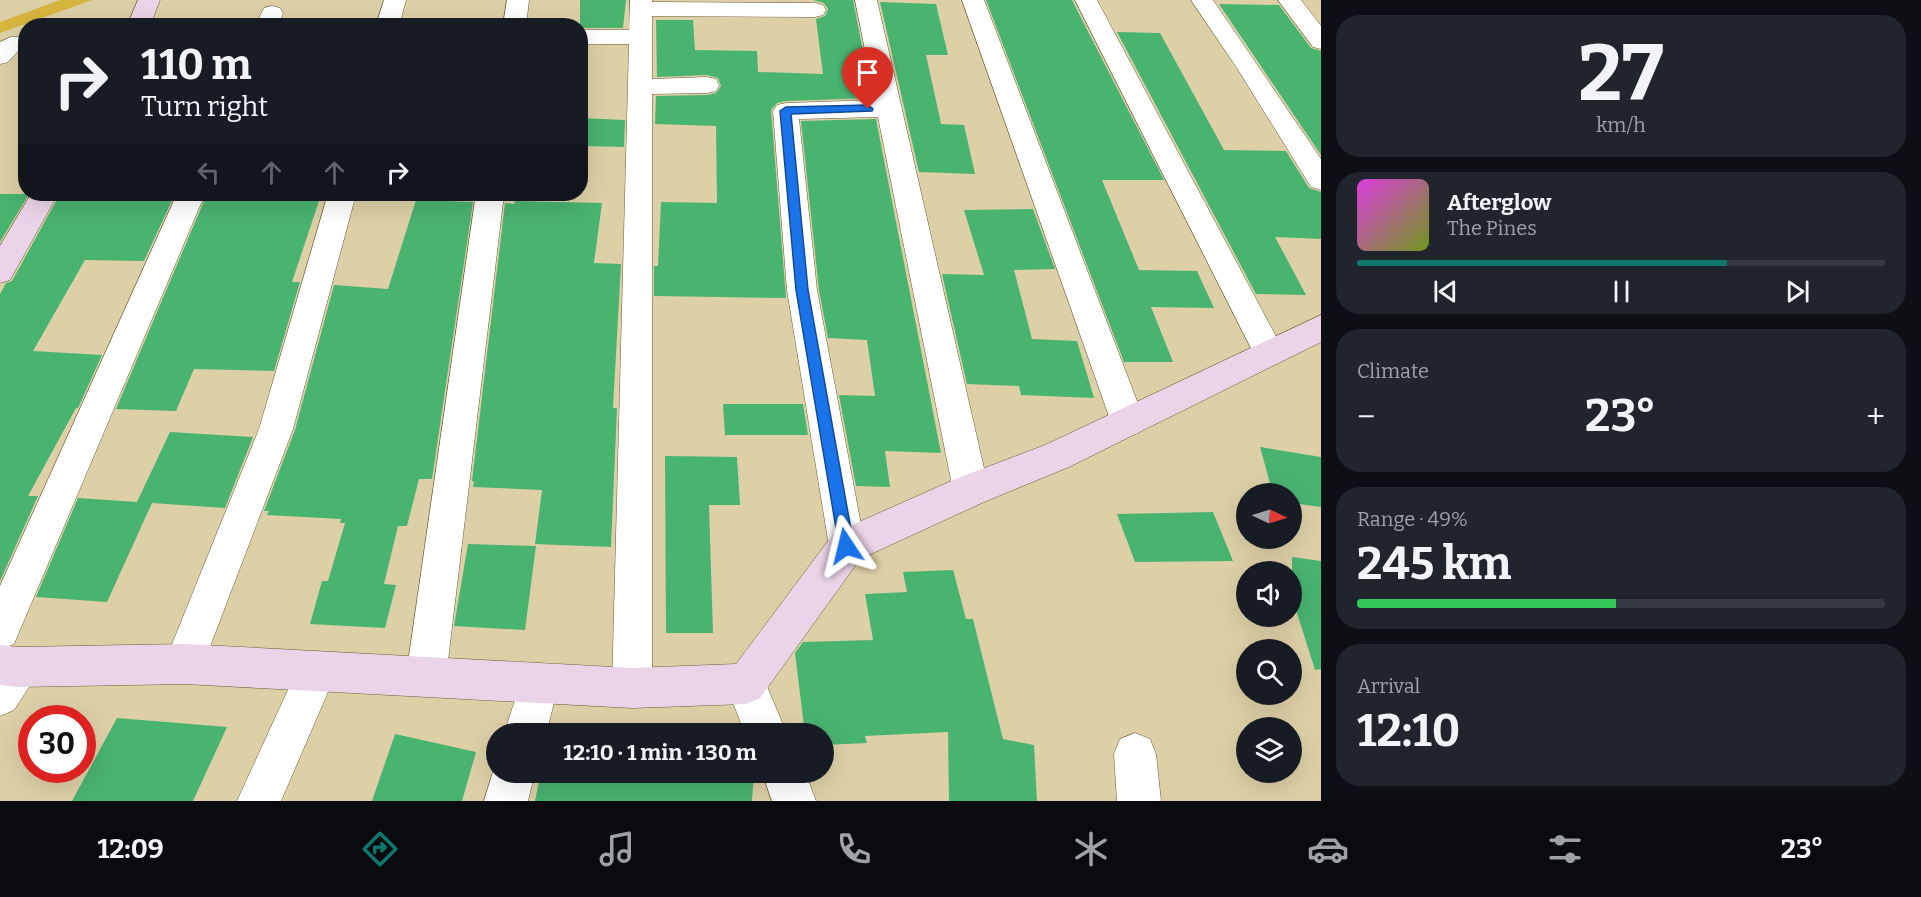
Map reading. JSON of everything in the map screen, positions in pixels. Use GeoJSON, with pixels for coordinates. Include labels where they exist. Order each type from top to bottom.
{"type":"FeatureCollection","features":[{"type":"Feature","properties":{"kind":"street"},"geometry":{"type":"LineString","coordinates":[[389,18],[395,0]]}},
{"type":"Feature","properties":{"kind":"street"},"geometry":{"type":"LineString","coordinates":[[515,18],[518,0]]}},
{"type":"Feature","properties":{"kind":"street"},"geometry":{"type":"LineString","coordinates":[[866,0],[971,490]]}},
{"type":"Feature","properties":{"kind":"street"},"geometry":{"type":"LineString","coordinates":[[973,0],[1128,422]]}},
{"type":"Feature","properties":{"kind":"street"},"geometry":{"type":"LineString","coordinates":[[1086,0],[1269,353]]}},
{"type":"Feature","properties":{"kind":"street"},"geometry":{"type":"LineString","coordinates":[[1202,0],[1248,66],[1321,180]]}},
{"type":"Feature","properties":{"kind":"street"},"geometry":{"type":"LineString","coordinates":[[1289,0],[1321,42]]}},
{"type":"Feature","properties":{"kind":"street"},"geometry":{"type":"LineString","coordinates":[[588,34],[641,16],[815,10]]}},
{"type":"Feature","properties":{"kind":"street"},"geometry":{"type":"LineString","coordinates":[[632,688],[641,16]]}},
{"type":"Feature","properties":{"kind":"street"},"geometry":{"type":"LineString","coordinates":[[0,57],[11,44],[18,44]]}},
{"type":"Feature","properties":{"kind":"street"},"geometry":{"type":"LineString","coordinates":[[640,87],[707,85]]}},
{"type":"Feature","properties":{"kind":"street"},"geometry":{"type":"LineString","coordinates":[[846,546],[802,290],[786,111],[889,108]]}},
{"type":"Feature","properties":{"kind":"street"},"geometry":{"type":"LineString","coordinates":[[0,272],[40,201]]}},
{"type":"Feature","properties":{"kind":"street"},"geometry":{"type":"LineString","coordinates":[[0,630],[189,201]]}},
{"type":"Feature","properties":{"kind":"street"},"geometry":{"type":"LineString","coordinates":[[184,664],[276,429],[340,201]]}},
{"type":"Feature","properties":{"kind":"street"},"geometry":{"type":"LineString","coordinates":[[426,677],[489,201]]}},
{"type":"Feature","properties":{"kind":"street"},"geometry":{"type":"LineString","coordinates":[[746,684],[846,546],[971,490],[1057,456],[1321,328]]}},
{"type":"Feature","properties":{"kind":"street"},"geometry":{"type":"LineString","coordinates":[[6,676],[184,664],[632,688],[746,684]]}},
{"type":"Feature","properties":{"kind":"street"},"geometry":{"type":"LineString","coordinates":[[259,801],[317,671]]}},
{"type":"Feature","properties":{"kind":"street"},"geometry":{"type":"LineString","coordinates":[[528,723],[539,683]]}},
{"type":"Feature","properties":{"kind":"street"},"geometry":{"type":"LineString","coordinates":[[746,684],[762,723]]}},
{"type":"Feature","properties":{"kind":"street"},"geometry":{"type":"LineString","coordinates":[[1135,754],[1139,801]]}},
{"type":"Feature","properties":{"kind":"street"},"geometry":{"type":"LineString","coordinates":[[506,801],[511,783]]}},
{"type":"Feature","properties":{"kind":"street"},"geometry":{"type":"LineString","coordinates":[[787,783],[794,801]]}},
{"type":"Feature","properties":{"kind":"shaded area"},"geometry":{"type":"Polygon","coordinates":[[[60,0],[92,0],[42,18],[18,18],[18,27],[0,33],[0,22],[60,0]]]}},
{"type":"Feature","properties":{"kind":"building"},"geometry":{"type":"Polygon","coordinates":[[[580,0],[626,0],[623,28],[588,28],[588,18],[580,18],[580,0]]]}},
{"type":"Feature","properties":{"kind":"building"},"geometry":{"type":"Polygon","coordinates":[[[813,0],[853,0],[872,98],[786,101],[777,103],[771,110],[786,298],[654,296],[654,266],[658,266],[661,202],[717,203],[716,126],[655,124],[656,96],[707,95],[716,93],[721,86],[718,78],[707,75],[657,77],[656,20],[693,20],[695,50],[757,51],[758,72],[823,74],[816,19],[825,16],[828,9],[824,3],[813,0]]]}},
{"type":"Feature","properties":{"kind":"building"},"geometry":{"type":"Polygon","coordinates":[[[986,0],[1072,0],[1164,180],[1102,180],[1139,270],[1197,271],[1214,308],[1151,307],[1173,362],[1124,362],[986,0]]]}},
{"type":"Feature","properties":{"kind":"building"},"geometry":{"type":"Polygon","coordinates":[[[880,2],[936,4],[948,55],[926,55],[941,124],[964,125],[975,174],[919,172],[880,2]]]}},
{"type":"Feature","properties":{"kind":"building"},"geometry":{"type":"Polygon","coordinates":[[[1219,4],[1279,5],[1311,48],[1321,51],[1321,155],[1219,4]]]}},
{"type":"Feature","properties":{"kind":"building"},"geometry":{"type":"Polygon","coordinates":[[[1117,32],[1160,33],[1224,150],[1286,151],[1309,188],[1321,192],[1321,239],[1275,237],[1306,295],[1256,294],[1117,32]]]}},
{"type":"Feature","properties":{"kind":"building"},"geometry":{"type":"Polygon","coordinates":[[[588,118],[625,120],[624,147],[588,146],[588,118]]]}},
{"type":"Feature","properties":{"kind":"building"},"geometry":{"type":"Polygon","coordinates":[[[876,119],[941,453],[885,451],[890,487],[856,486],[839,395],[875,396],[867,340],[828,338],[819,290],[801,121],[876,119]]]}},
{"type":"Feature","properties":{"kind":"building"},"geometry":{"type":"Polygon","coordinates":[[[0,194],[18,194],[18,201],[25,201],[0,242],[0,194]]]}},
{"type":"Feature","properties":{"kind":"building"},"geometry":{"type":"Polygon","coordinates":[[[56,201],[172,201],[144,261],[85,260],[33,351],[102,355],[78,408],[28,496],[38,496],[0,581],[0,294],[6,283],[12,281],[56,201]]]}},
{"type":"Feature","properties":{"kind":"building"},"geometry":{"type":"Polygon","coordinates":[[[204,201],[319,201],[292,282],[300,282],[274,371],[194,369],[176,411],[116,409],[204,201]]]}},
{"type":"Feature","properties":{"kind":"building"},"geometry":{"type":"Polygon","coordinates":[[[416,201],[473,202],[432,479],[419,479],[407,526],[398,526],[384,584],[396,585],[385,628],[310,624],[322,581],[328,581],[345,523],[340,523],[341,519],[267,515],[269,511],[264,511],[295,430],[334,285],[388,289],[416,201]]]}},
{"type":"Feature","properties":{"kind":"building"},"geometry":{"type":"Polygon","coordinates":[[[515,201],[602,203],[594,263],[621,264],[613,408],[617,408],[611,547],[535,544],[542,490],[473,487],[505,203],[514,204],[515,201]]]}},
{"type":"Feature","properties":{"kind":"building"},"geometry":{"type":"Polygon","coordinates":[[[1033,209],[1055,269],[1014,270],[1032,339],[1077,341],[1094,398],[1021,395],[1019,386],[967,384],[942,274],[984,275],[964,210],[1033,209]]]}},
{"type":"Feature","properties":{"kind":"building"},"geometry":{"type":"Polygon","coordinates":[[[723,404],[803,404],[808,435],[725,435],[723,404]]]}},
{"type":"Feature","properties":{"kind":"building"},"geometry":{"type":"Polygon","coordinates":[[[170,432],[253,437],[225,508],[152,503],[107,602],[36,597],[78,498],[137,502],[170,432]]]}},
{"type":"Feature","properties":{"kind":"building"},"geometry":{"type":"Polygon","coordinates":[[[1260,447],[1321,457],[1321,507],[1302,504],[1302,483],[1270,483],[1260,447]]]}},
{"type":"Feature","properties":{"kind":"building"},"geometry":{"type":"Polygon","coordinates":[[[665,456],[737,457],[740,505],[709,505],[713,633],[666,633],[665,456]]]}},
{"type":"Feature","properties":{"kind":"building"},"geometry":{"type":"Polygon","coordinates":[[[1213,512],[1233,561],[1135,562],[1117,514],[1213,512]]]}},
{"type":"Feature","properties":{"kind":"building"},"geometry":{"type":"Polygon","coordinates":[[[468,544],[536,546],[525,630],[454,626],[468,544]]]}},
{"type":"Feature","properties":{"kind":"building"},"geometry":{"type":"Polygon","coordinates":[[[1292,557],[1321,561],[1321,669],[1315,670],[1301,627],[1302,561],[1292,561],[1292,557]]]}},
{"type":"Feature","properties":{"kind":"building"},"geometry":{"type":"Polygon","coordinates":[[[953,570],[966,619],[973,619],[1003,739],[1034,745],[1037,801],[949,801],[948,732],[865,736],[867,743],[834,745],[834,723],[804,723],[795,653],[803,642],[873,640],[865,594],[907,592],[903,572],[953,570]]]}},
{"type":"Feature","properties":{"kind":"building"},"geometry":{"type":"Polygon","coordinates":[[[117,718],[227,727],[193,801],[72,801],[82,783],[96,783],[96,757],[117,718]]]}},
{"type":"Feature","properties":{"kind":"building"},"geometry":{"type":"Polygon","coordinates":[[[395,734],[476,752],[462,801],[372,801],[395,734]]]}},
{"type":"Feature","properties":{"kind":"building"},"geometry":{"type":"Polygon","coordinates":[[[539,783],[753,783],[752,801],[535,801],[539,783]]]}},
{"type":"Feature","properties":{"kind":"route"},"geometry":{"type":"LineString","coordinates":[[846,546],[802,290],[786,111],[868,109]]}}]}
